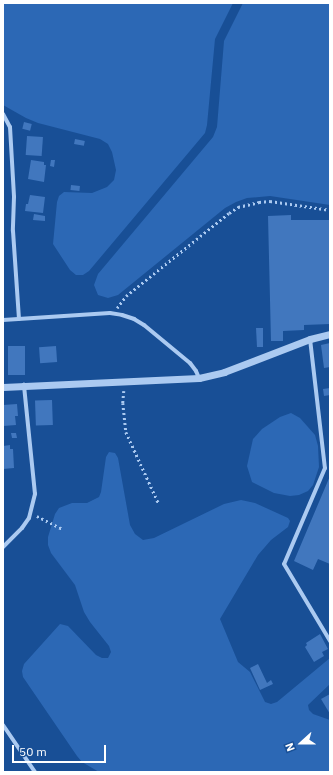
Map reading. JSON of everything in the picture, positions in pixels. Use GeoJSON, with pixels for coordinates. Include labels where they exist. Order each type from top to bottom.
{"type":"FeatureCollection","features":[{"type":"Feature","properties":{"kind":"street"},"geometry":{"type":"LineString","coordinates":[[3,114],[10,127],[14,197],[13,231],[19,319]]}},
{"type":"Feature","properties":{"kind":"street"},"geometry":{"type":"LineString","coordinates":[[3,320],[115,314],[134,319],[144,325],[190,363],[199,378]]}},
{"type":"Feature","properties":{"kind":"street"},"geometry":{"type":"LineString","coordinates":[[3,387],[199,378],[224,372],[330,334]]}},
{"type":"Feature","properties":{"kind":"street"},"geometry":{"type":"LineString","coordinates":[[310,340],[325,468],[284,564],[330,641]]}},
{"type":"Feature","properties":{"kind":"street"},"geometry":{"type":"LineString","coordinates":[[3,547],[22,528],[34,506],[35,488],[24,385]]}},
{"type":"Feature","properties":{"kind":"street"},"geometry":{"type":"LineString","coordinates":[[3,725],[35,772]]}},
{"type":"Feature","properties":{"kind":"path"},"geometry":{"type":"LineString","coordinates":[[115,314],[118,304],[126,296],[238,207],[270,201],[330,210]]}},
{"type":"Feature","properties":{"kind":"path"},"geometry":{"type":"LineString","coordinates":[[126,381],[123,403],[126,432],[159,504]]}},
{"type":"Feature","properties":{"kind":"path"},"geometry":{"type":"LineString","coordinates":[[31,512],[51,525],[63,529]]}},
{"type":"Feature","properties":{"kind":"shaded area"},"geometry":{"type":"Polygon","coordinates":[[[3,3],[233,3],[215,39],[205,133],[89,271],[83,275],[76,275],[70,270],[53,244],[57,202],[59,196],[64,192],[92,193],[107,187],[114,180],[116,170],[112,152],[108,144],[100,139],[38,123],[3,105],[3,3]]]}},
{"type":"Feature","properties":{"kind":"shaded area"},"geometry":{"type":"Polygon","coordinates":[[[243,3],[330,3],[330,205],[270,196],[247,198],[236,202],[225,208],[118,295],[108,298],[98,295],[94,285],[98,274],[213,137],[217,127],[224,41],[243,3]]]}},
{"type":"Feature","properties":{"kind":"shaded area"},"geometry":{"type":"Polygon","coordinates":[[[291,413],[300,418],[315,435],[318,446],[319,467],[313,485],[308,491],[299,495],[290,496],[274,493],[252,482],[247,466],[253,439],[262,429],[280,417],[291,413]]]}},
{"type":"Feature","properties":{"kind":"shaded area"},"geometry":{"type":"Polygon","coordinates":[[[109,452],[115,453],[118,458],[130,525],[135,534],[143,540],[154,538],[224,504],[241,500],[255,503],[288,518],[290,521],[288,527],[271,540],[258,555],[220,619],[238,662],[250,672],[265,702],[271,704],[277,702],[330,658],[330,684],[308,705],[309,710],[313,714],[330,720],[330,772],[99,772],[82,762],[77,756],[23,677],[22,671],[24,664],[60,624],[68,626],[96,655],[102,658],[108,658],[111,652],[109,646],[84,612],[75,585],[51,553],[48,545],[48,537],[55,514],[59,508],[72,503],[87,503],[99,497],[106,457],[109,452]]]}},
{"type":"Feature","properties":{"kind":"building"},"geometry":{"type":"Polygon","coordinates":[[[24,122],[32,124],[30,131],[22,129],[24,122]]]}},
{"type":"Feature","properties":{"kind":"building"},"geometry":{"type":"Polygon","coordinates":[[[27,136],[43,137],[42,156],[26,155],[27,136]]]}},
{"type":"Feature","properties":{"kind":"building"},"geometry":{"type":"Polygon","coordinates":[[[75,139],[85,141],[84,146],[74,144],[75,139]]]}},
{"type":"Feature","properties":{"kind":"building"},"geometry":{"type":"Polygon","coordinates":[[[31,160],[44,162],[44,165],[46,165],[44,182],[28,179],[31,160]]]}},
{"type":"Feature","properties":{"kind":"building"},"geometry":{"type":"Polygon","coordinates":[[[51,160],[55,160],[54,167],[50,166],[51,160]]]}},
{"type":"Feature","properties":{"kind":"building"},"geometry":{"type":"Polygon","coordinates":[[[71,185],[80,186],[79,191],[70,190],[71,185]]]}},
{"type":"Feature","properties":{"kind":"building"},"geometry":{"type":"Polygon","coordinates":[[[30,195],[45,197],[43,213],[25,211],[30,195]]]}},
{"type":"Feature","properties":{"kind":"building"},"geometry":{"type":"Polygon","coordinates":[[[34,214],[45,216],[45,221],[33,220],[34,214]]]}},
{"type":"Feature","properties":{"kind":"building"},"geometry":{"type":"Polygon","coordinates":[[[291,215],[291,220],[330,220],[330,324],[304,325],[304,330],[283,331],[283,341],[271,341],[268,216],[291,215]]]}},
{"type":"Feature","properties":{"kind":"building"},"geometry":{"type":"Polygon","coordinates":[[[256,328],[263,328],[263,347],[257,347],[256,328]]]}},
{"type":"Feature","properties":{"kind":"building"},"geometry":{"type":"Polygon","coordinates":[[[330,343],[330,367],[324,368],[321,345],[330,343]]]}},
{"type":"Feature","properties":{"kind":"building"},"geometry":{"type":"Polygon","coordinates":[[[8,346],[25,346],[25,375],[8,375],[8,346]]]}},
{"type":"Feature","properties":{"kind":"building"},"geometry":{"type":"Polygon","coordinates":[[[56,346],[57,362],[40,363],[39,347],[56,346]]]}},
{"type":"Feature","properties":{"kind":"building"},"geometry":{"type":"Polygon","coordinates":[[[330,388],[330,395],[324,396],[323,389],[330,388]]]}},
{"type":"Feature","properties":{"kind":"building"},"geometry":{"type":"Polygon","coordinates":[[[52,400],[53,425],[36,426],[35,401],[52,400]]]}},
{"type":"Feature","properties":{"kind":"building"},"geometry":{"type":"Polygon","coordinates":[[[17,404],[18,416],[15,416],[16,425],[3,426],[3,405],[17,404]]]}},
{"type":"Feature","properties":{"kind":"building"},"geometry":{"type":"Polygon","coordinates":[[[11,433],[16,433],[17,438],[12,438],[11,433]]]}},
{"type":"Feature","properties":{"kind":"building"},"geometry":{"type":"Polygon","coordinates":[[[10,445],[10,449],[13,449],[14,468],[3,469],[3,446],[10,445]]]}},
{"type":"Feature","properties":{"kind":"building"},"geometry":{"type":"Polygon","coordinates":[[[330,476],[330,564],[318,559],[313,570],[294,561],[330,476]]]}},
{"type":"Feature","properties":{"kind":"building"},"geometry":{"type":"Polygon","coordinates":[[[320,634],[328,649],[322,652],[324,656],[314,662],[305,647],[307,645],[306,643],[320,634]]]}},
{"type":"Feature","properties":{"kind":"building"},"geometry":{"type":"Polygon","coordinates":[[[258,664],[267,683],[271,680],[273,684],[260,690],[250,668],[258,664]]]}},
{"type":"Feature","properties":{"kind":"building"},"geometry":{"type":"Polygon","coordinates":[[[330,694],[330,714],[321,699],[330,694]]]}}]}
